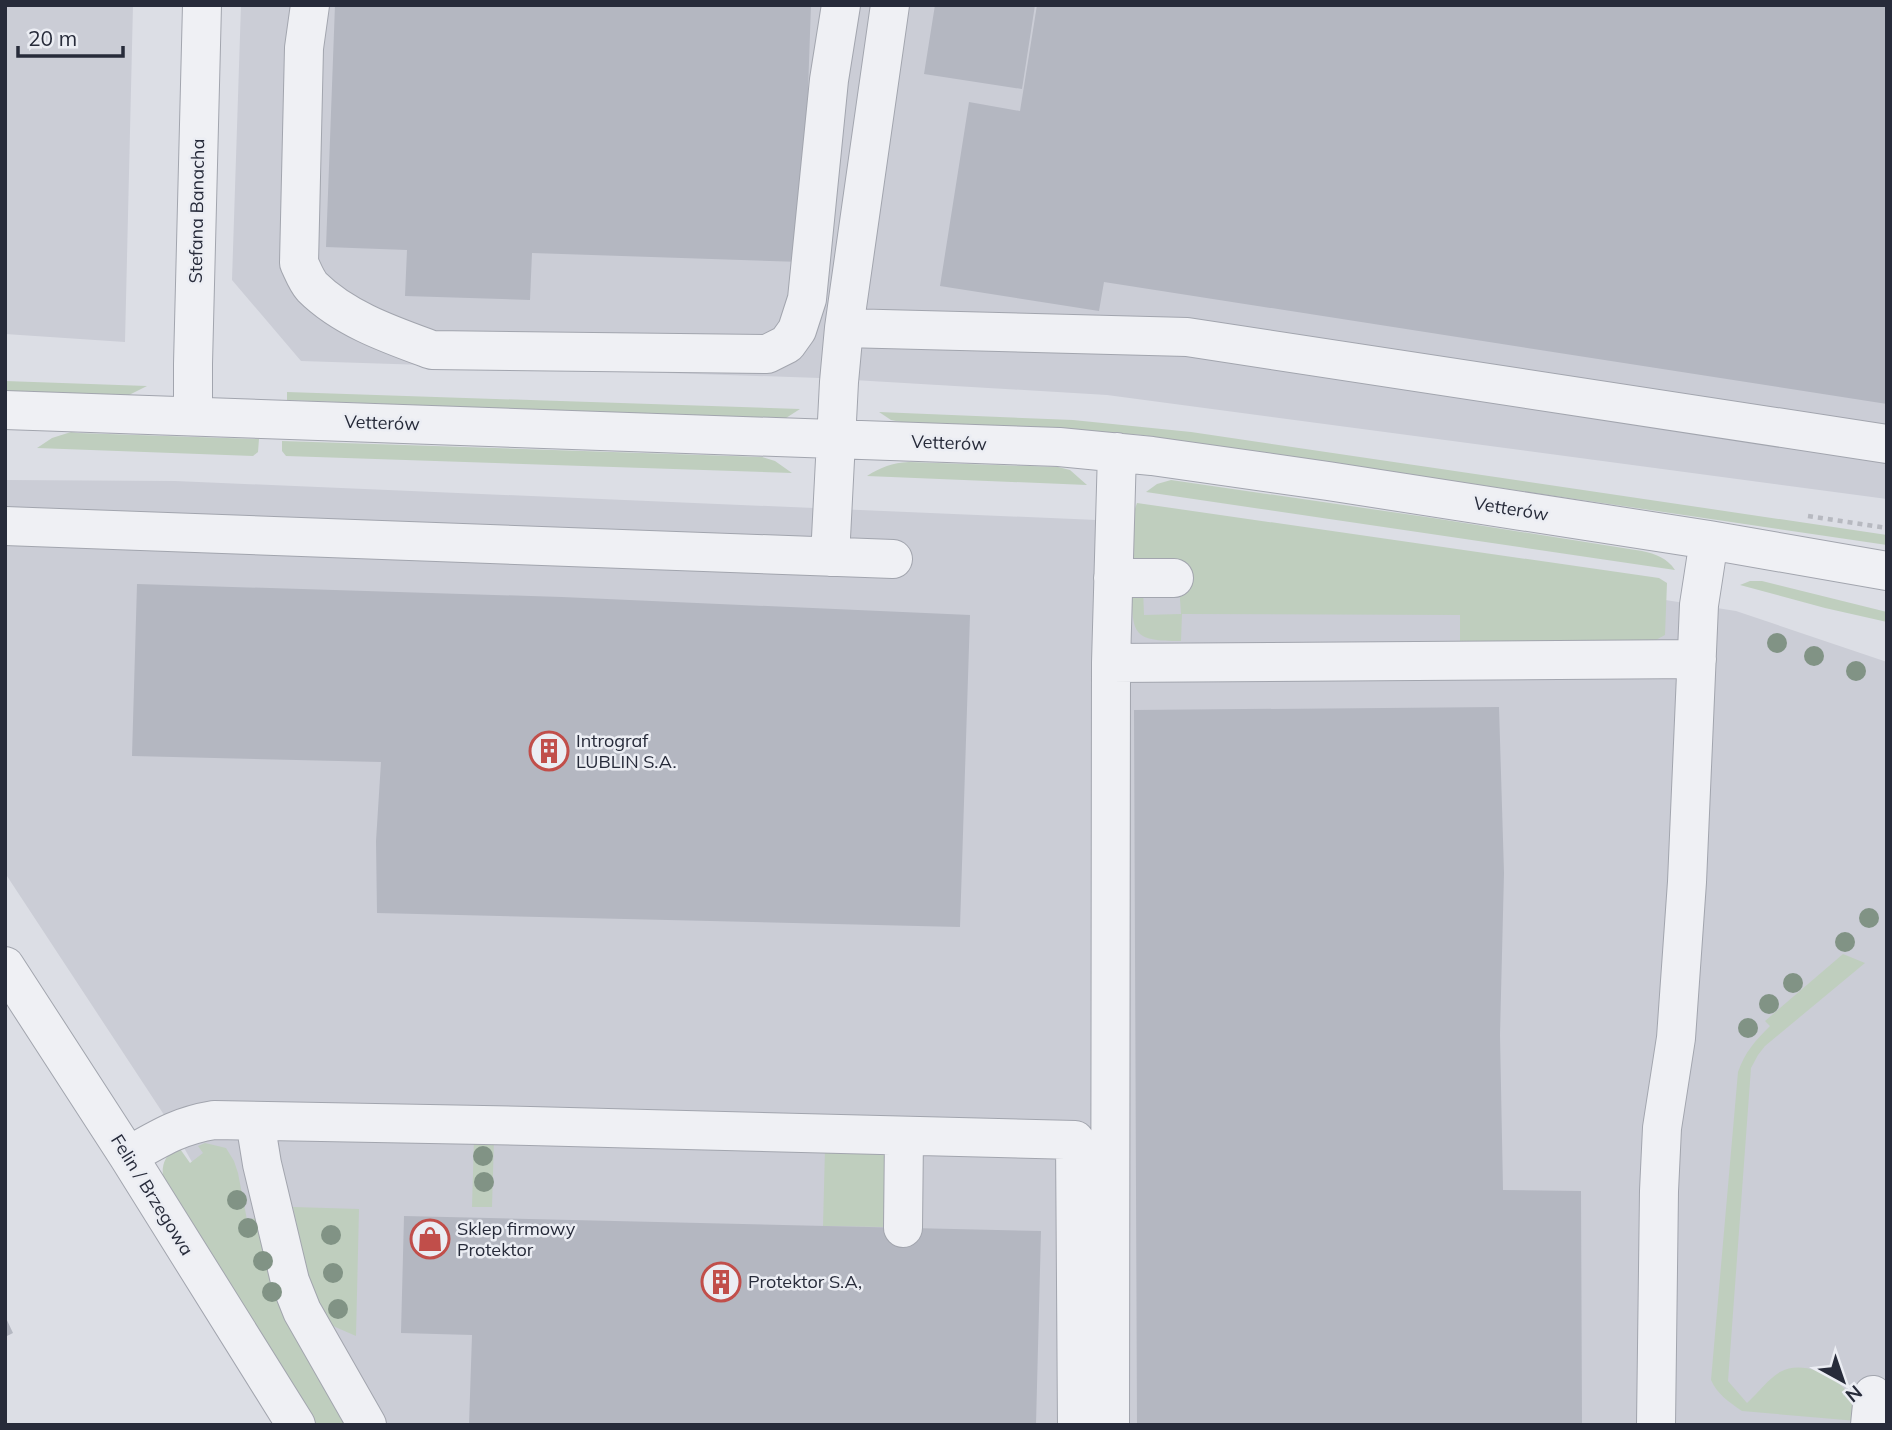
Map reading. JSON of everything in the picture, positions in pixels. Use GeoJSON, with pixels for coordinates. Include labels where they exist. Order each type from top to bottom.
{"type":"FeatureCollection","features":[{"type":"Feature","properties":{"kind":"street","name":"Stefana Banacha"},"geometry":{"type":"LineString","coordinates":[[194,416],[202,5]]}},
{"type":"Feature","properties":{"kind":"street"},"geometry":{"type":"LineString","coordinates":[[310,5],[304,48],[299,263],[310,285],[333,304],[381,331],[432,350],[767,354],[787,344],[797,330],[807,299],[830,80],[841,5]]}},
{"type":"Feature","properties":{"kind":"street"},"geometry":{"type":"LineString","coordinates":[[830,557],[844,328],[890,5]]}},
{"type":"Feature","properties":{"kind":"street"},"geometry":{"type":"LineString","coordinates":[[844,328],[1187,337],[1887,444]]}},
{"type":"Feature","properties":{"kind":"street","name":"Vetterów"},"geometry":{"type":"LineString","coordinates":[[5,410],[1059,447],[1117,452],[1328,481],[1709,540],[1886,571]]}},
{"type":"Feature","properties":{"kind":"street"},"geometry":{"type":"LineString","coordinates":[[1110,1425],[1111,663],[1117,452]]}},
{"type":"Feature","properties":{"kind":"street"},"geometry":{"type":"LineString","coordinates":[[5,526],[893,559]]}},
{"type":"Feature","properties":{"kind":"street"},"geometry":{"type":"LineString","coordinates":[[1656,1425],[1661,1141],[1676,1038],[1687,882],[1699,605],[1709,540]]}},
{"type":"Feature","properties":{"kind":"street"},"geometry":{"type":"LineString","coordinates":[[1113,578],[1174,578]]}},
{"type":"Feature","properties":{"kind":"street"},"geometry":{"type":"LineString","coordinates":[[1111,663],[1697,659]]}},
{"type":"Feature","properties":{"kind":"street","name":"Felin / Brzegowa"},"geometry":{"type":"LineString","coordinates":[[5,966],[128,1156],[296,1425]]}},
{"type":"Feature","properties":{"kind":"street"},"geometry":{"type":"LineString","coordinates":[[128,1156],[174,1130],[214,1121],[1075,1140],[1077,1425]]}},
{"type":"Feature","properties":{"kind":"street"},"geometry":{"type":"LineString","coordinates":[[255,1121],[262,1164],[290,1281],[302,1311],[367,1425]]}},
{"type":"Feature","properties":{"kind":"street"},"geometry":{"type":"LineString","coordinates":[[903,1228],[904,1136]]}},
{"type":"Feature","properties":{"kind":"shaded area"},"geometry":{"type":"Polygon","coordinates":[[[5,5],[133,5],[125,342],[5,334],[5,5]]]}},
{"type":"Feature","properties":{"kind":"shaded area"},"geometry":{"type":"Polygon","coordinates":[[[241,5],[1887,5],[1887,499],[1107,395],[820,378],[301,361],[232,280],[241,5]]]}},
{"type":"Feature","properties":{"kind":"shaded area"},"geometry":{"type":"Polygon","coordinates":[[[5,480],[175,481],[1097,520],[1292,542],[1736,611],[1887,662],[1887,1425],[340,1425],[174,1130],[5,873],[5,480]]]}},
{"type":"Feature","properties":{"kind":"green space"},"geometry":{"type":"Polygon","coordinates":[[[5,381],[147,386],[129,395],[5,391],[5,381]]]}},
{"type":"Feature","properties":{"kind":"green space"},"geometry":{"type":"Polygon","coordinates":[[[287,392],[800,409],[786,418],[778,419],[287,400],[287,392]]]}},
{"type":"Feature","properties":{"kind":"green space"},"geometry":{"type":"Polygon","coordinates":[[[879,412],[1073,420],[1191,432],[1887,535],[1887,545],[1142,435],[901,422],[891,420],[879,412]]]}},
{"type":"Feature","properties":{"kind":"green space"},"geometry":{"type":"Polygon","coordinates":[[[71,432],[259,439],[258,452],[253,456],[37,448],[52,438],[71,432]]]}},
{"type":"Feature","properties":{"kind":"green space"},"geometry":{"type":"Polygon","coordinates":[[[282,441],[762,457],[775,461],[792,473],[286,456],[282,451],[282,441]]]}},
{"type":"Feature","properties":{"kind":"green space"},"geometry":{"type":"Polygon","coordinates":[[[909,462],[1058,467],[1070,470],[1087,485],[867,476],[887,466],[909,462]]]}},
{"type":"Feature","properties":{"kind":"green space"},"geometry":{"type":"Polygon","coordinates":[[[1171,480],[1642,551],[1661,557],[1675,570],[1146,492],[1157,484],[1171,480]]]}},
{"type":"Feature","properties":{"kind":"green space"},"geometry":{"type":"Polygon","coordinates":[[[1137,503],[1659,578],[1667,583],[1665,635],[1654,641],[1460,641],[1460,615],[1182,614],[1181,641],[1144,637],[1135,626],[1132,589],[1143,588],[1144,615],[1181,614],[1178,569],[1133,568],[1132,517],[1137,503]]]}},
{"type":"Feature","properties":{"kind":"green space"},"geometry":{"type":"Polygon","coordinates":[[[1750,581],[1762,581],[1887,612],[1887,622],[1740,585],[1750,581]]]}},
{"type":"Feature","properties":{"kind":"green space"},"geometry":{"type":"Polygon","coordinates":[[[1843,954],[1865,963],[1765,1046],[1751,1068],[1728,1381],[1747,1403],[1780,1372],[1790,1368],[1812,1369],[1842,1386],[1854,1404],[1857,1421],[1742,1411],[1720,1394],[1711,1380],[1738,1072],[1751,1047],[1770,1026],[1765,1021],[1843,954]]]}},
{"type":"Feature","properties":{"kind":"green space"},"geometry":{"type":"Polygon","coordinates":[[[474,1138],[494,1139],[492,1207],[472,1207],[474,1138]]]}},
{"type":"Feature","properties":{"kind":"green space"},"geometry":{"type":"Polygon","coordinates":[[[205,1143],[226,1148],[234,1161],[247,1220],[261,1217],[346,1425],[312,1425],[164,1186],[164,1163],[173,1150],[178,1146],[190,1163],[203,1153],[198,1146],[205,1143]]]}},
{"type":"Feature","properties":{"kind":"green space"},"geometry":{"type":"Polygon","coordinates":[[[825,1148],[888,1151],[886,1227],[823,1226],[825,1148]]]}},
{"type":"Feature","properties":{"kind":"green space"},"geometry":{"type":"Polygon","coordinates":[[[293,1207],[359,1209],[356,1336],[333,1326],[321,1314],[313,1299],[293,1207]]]}},
{"type":"Feature","properties":{"kind":"building"},"geometry":{"type":"Polygon","coordinates":[[[335,5],[811,5],[802,262],[532,253],[530,300],[405,296],[407,250],[326,247],[335,5]]]}},
{"type":"Feature","properties":{"kind":"building"},"geometry":{"type":"Polygon","coordinates":[[[935,5],[1035,5],[1022,89],[924,74],[935,5]]]}},
{"type":"Feature","properties":{"kind":"building"},"geometry":{"type":"Polygon","coordinates":[[[1037,5],[1887,5],[1887,404],[1104,282],[1099,311],[940,286],[969,102],[1020,111],[1037,5]]]}},
{"type":"Feature","properties":{"kind":"building","name":"Intrograf LUBLIN S.A."},"geometry":{"type":"Polygon","coordinates":[[[137,584],[562,597],[970,615],[960,927],[377,913],[376,841],[381,762],[132,756],[137,584]]]}},
{"type":"Feature","properties":{"kind":"building"},"geometry":{"type":"Polygon","coordinates":[[[1499,707],[1504,873],[1500,1035],[1503,1190],[1581,1191],[1582,1425],[1137,1425],[1134,710],[1499,707]]]}},
{"type":"Feature","properties":{"kind":"building","name":"Protektor S.A,"},"geometry":{"type":"Polygon","coordinates":[[[404,1216],[1041,1231],[1036,1425],[469,1425],[472,1335],[401,1333],[404,1216]]]}},
{"type":"Feature","properties":{"kind":"building"},"geometry":{"type":"Polygon","coordinates":[[[5,1316],[13,1333],[5,1337],[5,1316]]]}},
{"type":"Feature","properties":{"kind":"place","name":"Intrograf LUBLIN S.A."},"geometry":{"type":"Point","coordinates":[549,751]}},
{"type":"Feature","properties":{"kind":"place","name":"Sklep firmowy Protektor"},"geometry":{"type":"Point","coordinates":[430,1239]}},
{"type":"Feature","properties":{"kind":"place","name":"Protektor S.A,"},"geometry":{"type":"Point","coordinates":[721,1282]}}]}
